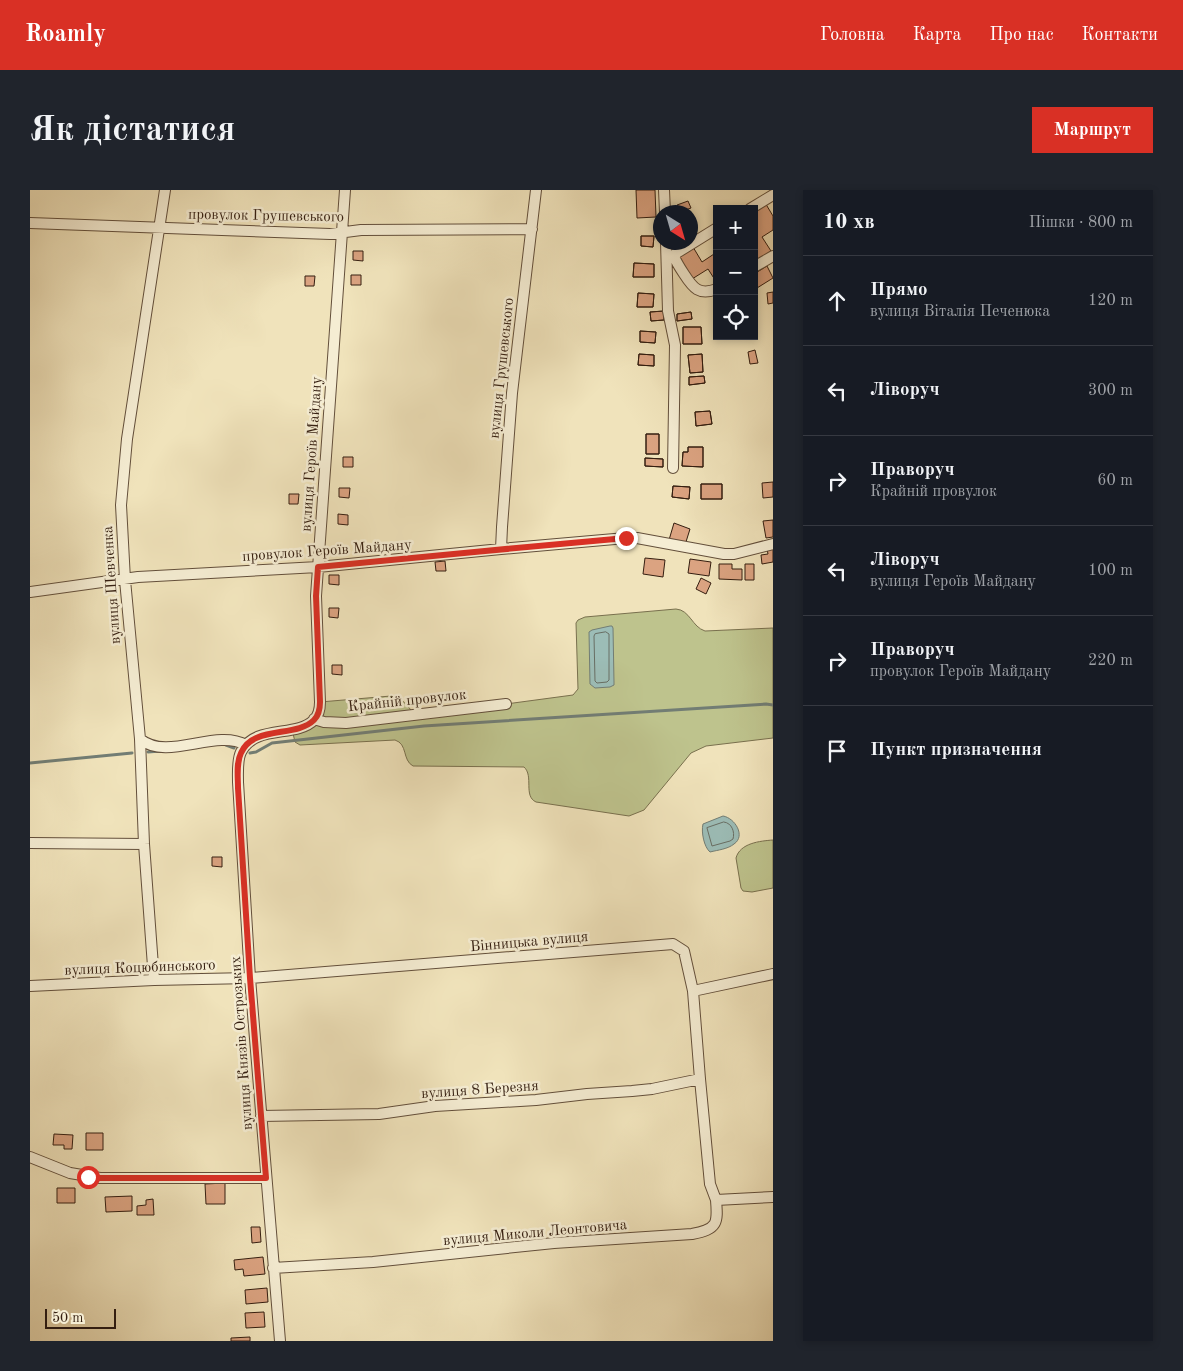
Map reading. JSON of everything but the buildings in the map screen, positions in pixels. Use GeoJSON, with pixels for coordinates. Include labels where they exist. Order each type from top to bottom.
{"type":"FeatureCollection","features":[{"type":"Feature","properties":{"kind":"street","name":"вулиця Шевченка"},"geometry":{"type":"LineString","coordinates":[[154,980],[144,844],[140,739],[125,580],[121,505],[131,410],[165,190]]}},
{"type":"Feature","properties":{"kind":"street","name":"вулиця Героїв Майдану"},"geometry":{"type":"LineString","coordinates":[[314,720],[319,712],[320,702],[316,596],[345,190]]}},
{"type":"Feature","properties":{"kind":"street","name":"вулиця Грушевського"},"geometry":{"type":"LineString","coordinates":[[502,549],[512,393],[536,190]]}},
{"type":"Feature","properties":{"kind":"street"},"geometry":{"type":"LineString","coordinates":[[664,190],[665,205]]}},
{"type":"Feature","properties":{"kind":"street"},"geometry":{"type":"LineString","coordinates":[[757,205],[773,196]]}},
{"type":"Feature","properties":{"kind":"street","name":"провулок Грушевського"},"geometry":{"type":"LineString","coordinates":[[30,223],[330,234],[360,230],[532,229]]}},
{"type":"Feature","properties":{"kind":"street"},"geometry":{"type":"LineString","coordinates":[[713,230],[674,256],[694,287],[704,292],[713,290]]}},
{"type":"Feature","properties":{"kind":"street"},"geometry":{"type":"LineString","coordinates":[[666,250],[668,310],[675,344],[673,468]]}},
{"type":"Feature","properties":{"kind":"street"},"geometry":{"type":"LineString","coordinates":[[758,265],[773,256]]}},
{"type":"Feature","properties":{"kind":"street","name":"провулок Героїв Майдану"},"geometry":{"type":"LineString","coordinates":[[30,592],[138,578],[318,567],[626,538],[637,538],[724,554],[734,554],[773,544]]}},
{"type":"Feature","properties":{"kind":"street","name":"Крайній провулок"},"geometry":{"type":"LineString","coordinates":[[246,745],[258,737],[298,728],[314,720],[346,722],[506,704]]}},
{"type":"Feature","properties":{"kind":"street"},"geometry":{"type":"LineString","coordinates":[[140,739],[146,745],[157,747],[233,740],[246,745]]}},
{"type":"Feature","properties":{"kind":"street","name":"вулиця Князів Острозьких"},"geometry":{"type":"LineString","coordinates":[[246,745],[241,752],[238,762],[238,782],[250,978],[280,1341]]}},
{"type":"Feature","properties":{"kind":"street"},"geometry":{"type":"LineString","coordinates":[[30,843],[144,844]]}},
{"type":"Feature","properties":{"kind":"street","name":"Вінницька вулиця"},"geometry":{"type":"LineString","coordinates":[[250,978],[673,944],[684,951],[693,992],[710,1184],[716,1200]]}},
{"type":"Feature","properties":{"kind":"street"},"geometry":{"type":"LineString","coordinates":[[693,992],[773,974]]}},
{"type":"Feature","properties":{"kind":"street","name":"вулиця Коцюбинського"},"geometry":{"type":"LineString","coordinates":[[30,986],[250,978]]}},
{"type":"Feature","properties":{"kind":"street","name":"вулиця 8 Березня"},"geometry":{"type":"LineString","coordinates":[[261,1116],[378,1114],[434,1106],[536,1100],[652,1089],[700,1079]]}},
{"type":"Feature","properties":{"kind":"street"},"geometry":{"type":"LineString","coordinates":[[30,1157],[70,1173],[100,1178],[266,1178]]}},
{"type":"Feature","properties":{"kind":"street"},"geometry":{"type":"LineString","coordinates":[[716,1200],[773,1197]]}},
{"type":"Feature","properties":{"kind":"street","name":"вулиця Миколи Леонтовича"},"geometry":{"type":"LineString","coordinates":[[273,1268],[373,1262],[554,1243],[692,1234],[702,1232],[716,1223],[716,1200]]}},
{"type":"Feature","properties":{"kind":"green space"},"geometry":{"type":"Polygon","coordinates":[[[676,609],[685,612],[697,626],[705,631],[773,628],[773,738],[706,746],[691,753],[644,810],[629,816],[536,802],[530,795],[528,775],[524,767],[413,766],[407,760],[402,745],[395,740],[300,745],[295,742],[292,729],[307,724],[320,702],[391,696],[400,698],[412,711],[506,704],[573,695],[578,689],[576,623],[578,620],[585,617],[676,609]]]}},
{"type":"Feature","properties":{"kind":"green space"},"geometry":{"type":"Polygon","coordinates":[[[773,840],[773,888],[752,892],[743,891],[736,858],[738,853],[751,844],[773,840]]]}},
{"type":"Feature","properties":{"kind":"water"},"geometry":{"type":"Polygon","coordinates":[[[610,626],[613,628],[614,685],[595,688],[590,684],[589,632],[610,626]]]}},
{"type":"Feature","properties":{"kind":"water"},"geometry":{"type":"Polygon","coordinates":[[[723,816],[735,824],[738,828],[739,837],[732,846],[710,852],[706,847],[702,831],[703,824],[723,816]]]}},
{"type":"Feature","properties":{"kind":"waterway"},"geometry":{"type":"LineString","coordinates":[[250,753],[256,752],[272,743],[424,726],[773,705]]}},
{"type":"Feature","properties":{"kind":"waterway"},"geometry":{"type":"LineString","coordinates":[[226,745],[234,748]]}},
{"type":"Feature","properties":{"kind":"waterway"},"geometry":{"type":"LineString","coordinates":[[148,752],[160,751]]}},
{"type":"Feature","properties":{"kind":"waterway"},"geometry":{"type":"LineString","coordinates":[[30,763],[132,753]]}},
{"type":"Feature","properties":{"kind":"route"},"geometry":{"type":"LineString","coordinates":[[88,1177],[266,1178],[250,978],[238,762],[241,752],[252,740],[264,735],[298,728],[314,720],[319,712],[316,596],[318,567],[626,538]]}}]}
